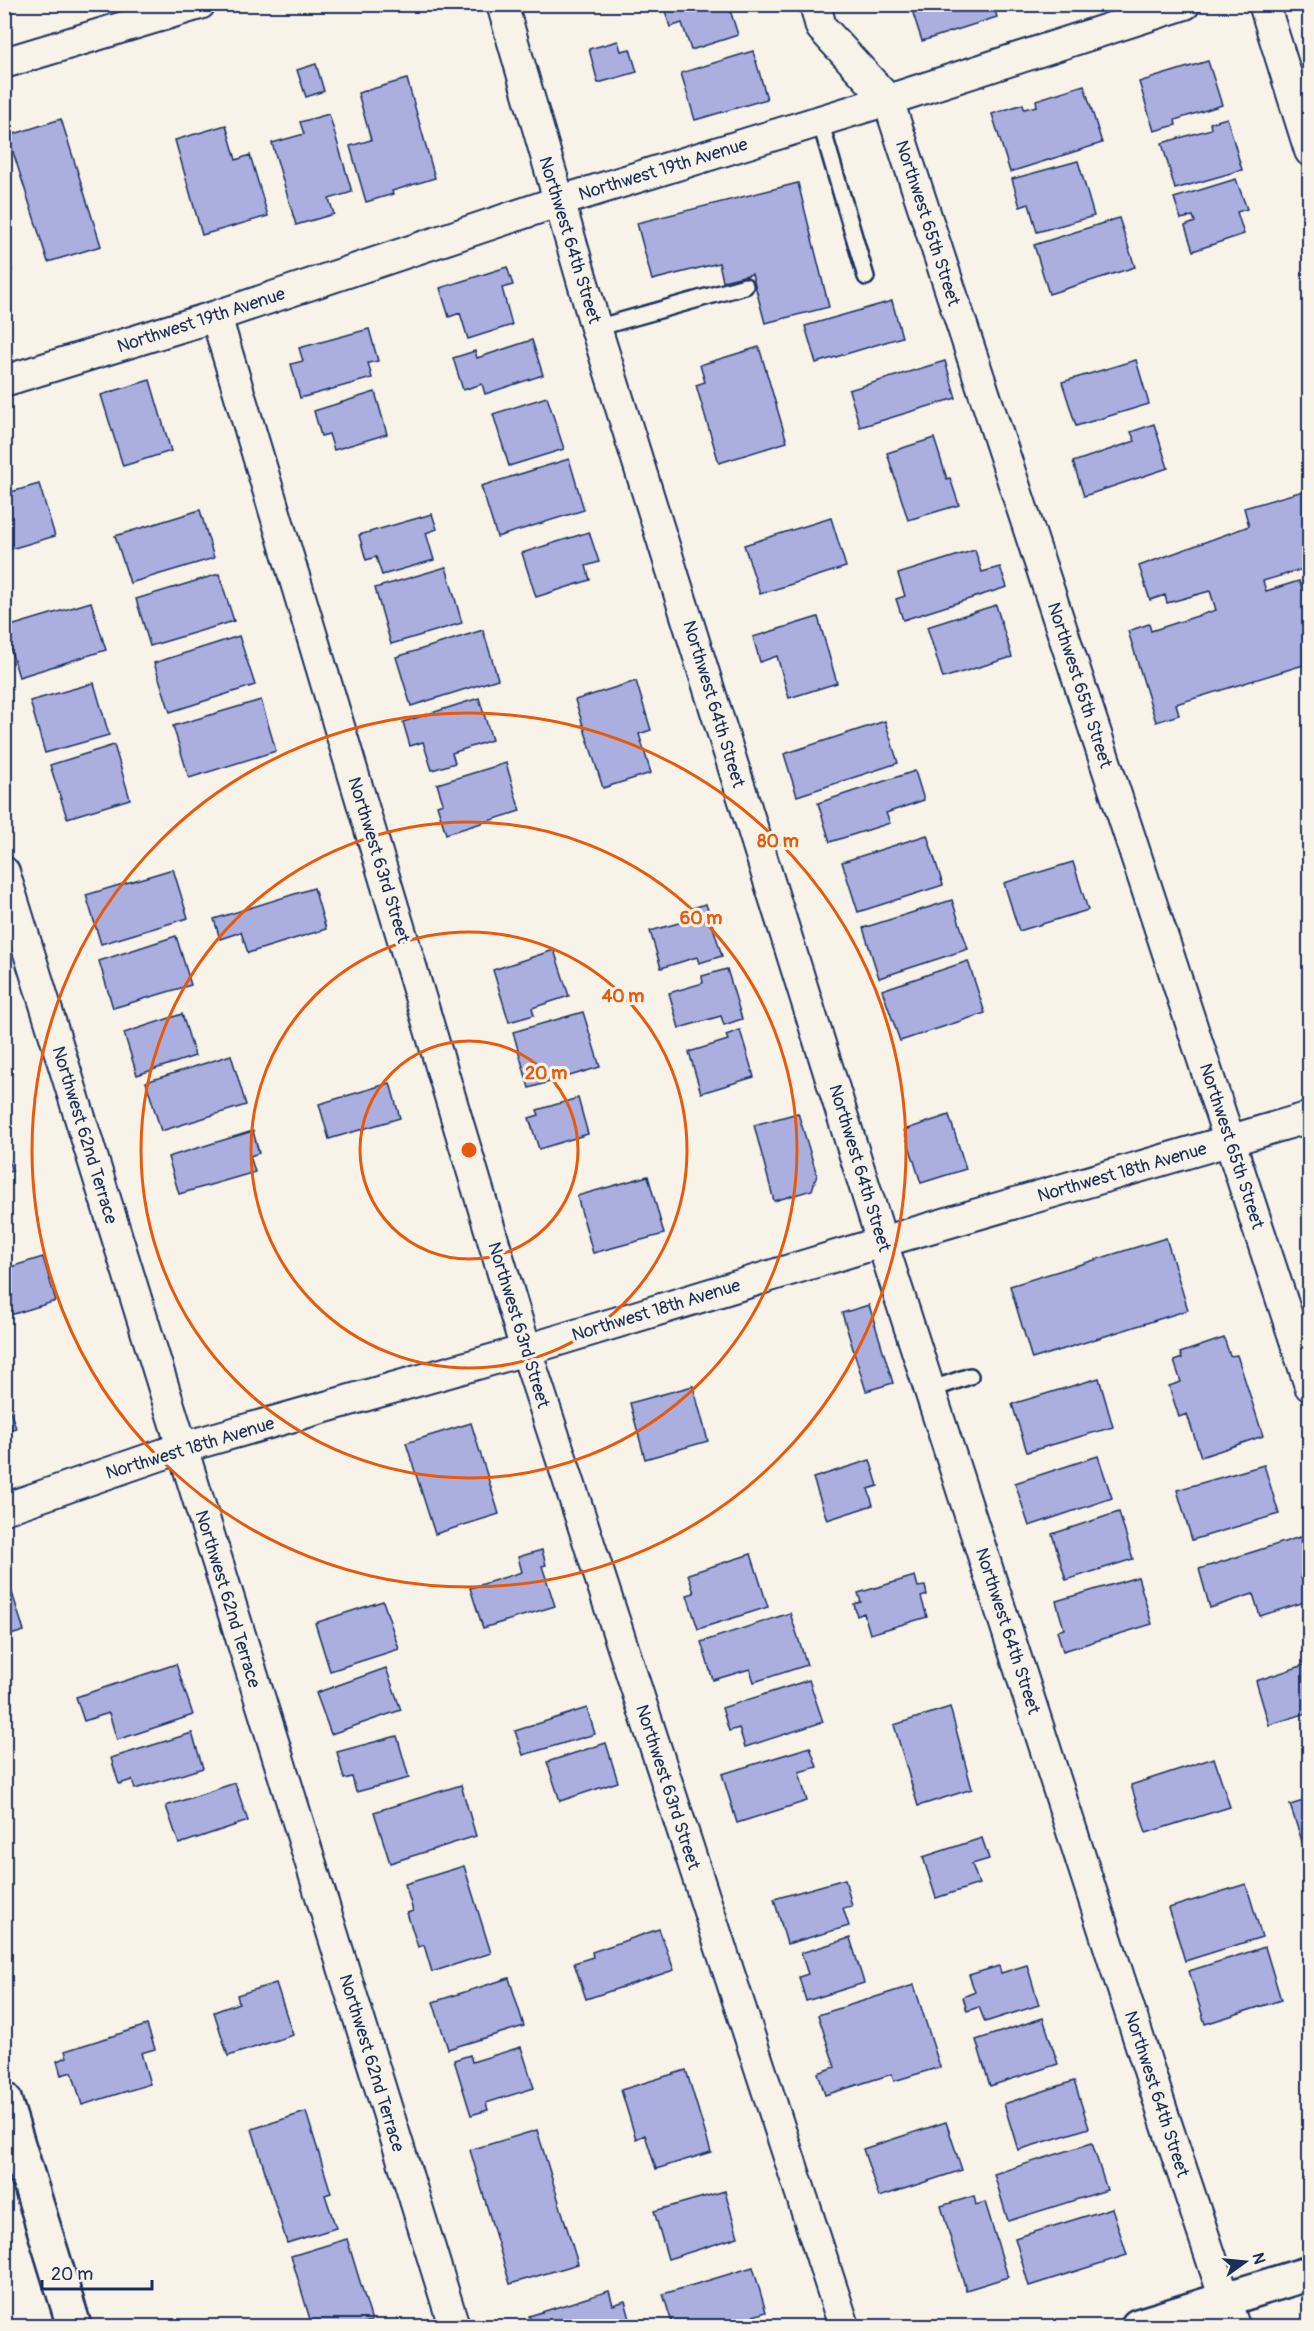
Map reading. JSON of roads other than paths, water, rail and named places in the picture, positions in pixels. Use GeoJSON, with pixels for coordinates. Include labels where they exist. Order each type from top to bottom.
{"type":"FeatureCollection","features":[{"type":"Feature","properties":{"kind":"main road"},"geometry":{"type":"LineString","coordinates":[[4,2099],[74,2326]]}},
{"type":"Feature","properties":{"kind":"main road"},"geometry":{"type":"LineString","coordinates":[[1138,2326],[1231,2313],[1310,2273]]}},
{"type":"Feature","properties":{"kind":"street"},"geometry":{"type":"LineString","coordinates":[[4,63],[200,4]]}},
{"type":"Feature","properties":{"kind":"street","name":"Northwest 64th Street"},"geometry":{"type":"LineString","coordinates":[[502,4],[557,202],[882,1242],[1164,2117],[1231,2313]]}},
{"type":"Feature","properties":{"kind":"street","name":"Northwest 65th Street"},"geometry":{"type":"LineString","coordinates":[[815,4],[821,27],[888,100],[1310,1386]]}},
{"type":"Feature","properties":{"kind":"street","name":"Northwest 19th Avenue"},"geometry":{"type":"LineString","coordinates":[[4,381],[216,316],[557,202],[888,100],[1185,4]]}},
{"type":"Feature","properties":{"kind":"street"},"geometry":{"type":"LineString","coordinates":[[1264,4],[1310,151]]}},
{"type":"Feature","properties":{"kind":"street","name":"Northwest 63rd Street"},"geometry":{"type":"LineString","coordinates":[[216,316],[526,1350],[844,2326]]}},
{"type":"Feature","properties":{"kind":"street","name":"Northwest 62nd Terrace"},"geometry":{"type":"LineString","coordinates":[[4,872],[454,2326]]}},
{"type":"Feature","properties":{"kind":"street","name":"Northwest 18th Avenue"},"geometry":{"type":"LineString","coordinates":[[4,1509],[181,1448],[526,1350],[882,1242],[1310,1117]]}},
{"type":"Feature","properties":{"kind":"lane"},"geometry":{"type":"LineString","coordinates":[[820,121],[866,277]]}},
{"type":"Feature","properties":{"kind":"lane"},"geometry":{"type":"LineString","coordinates":[[596,328],[745,286]]}},
{"type":"Feature","properties":{"kind":"lane"},"geometry":{"type":"LineString","coordinates":[[930,1390],[970,1376]]}}]}
